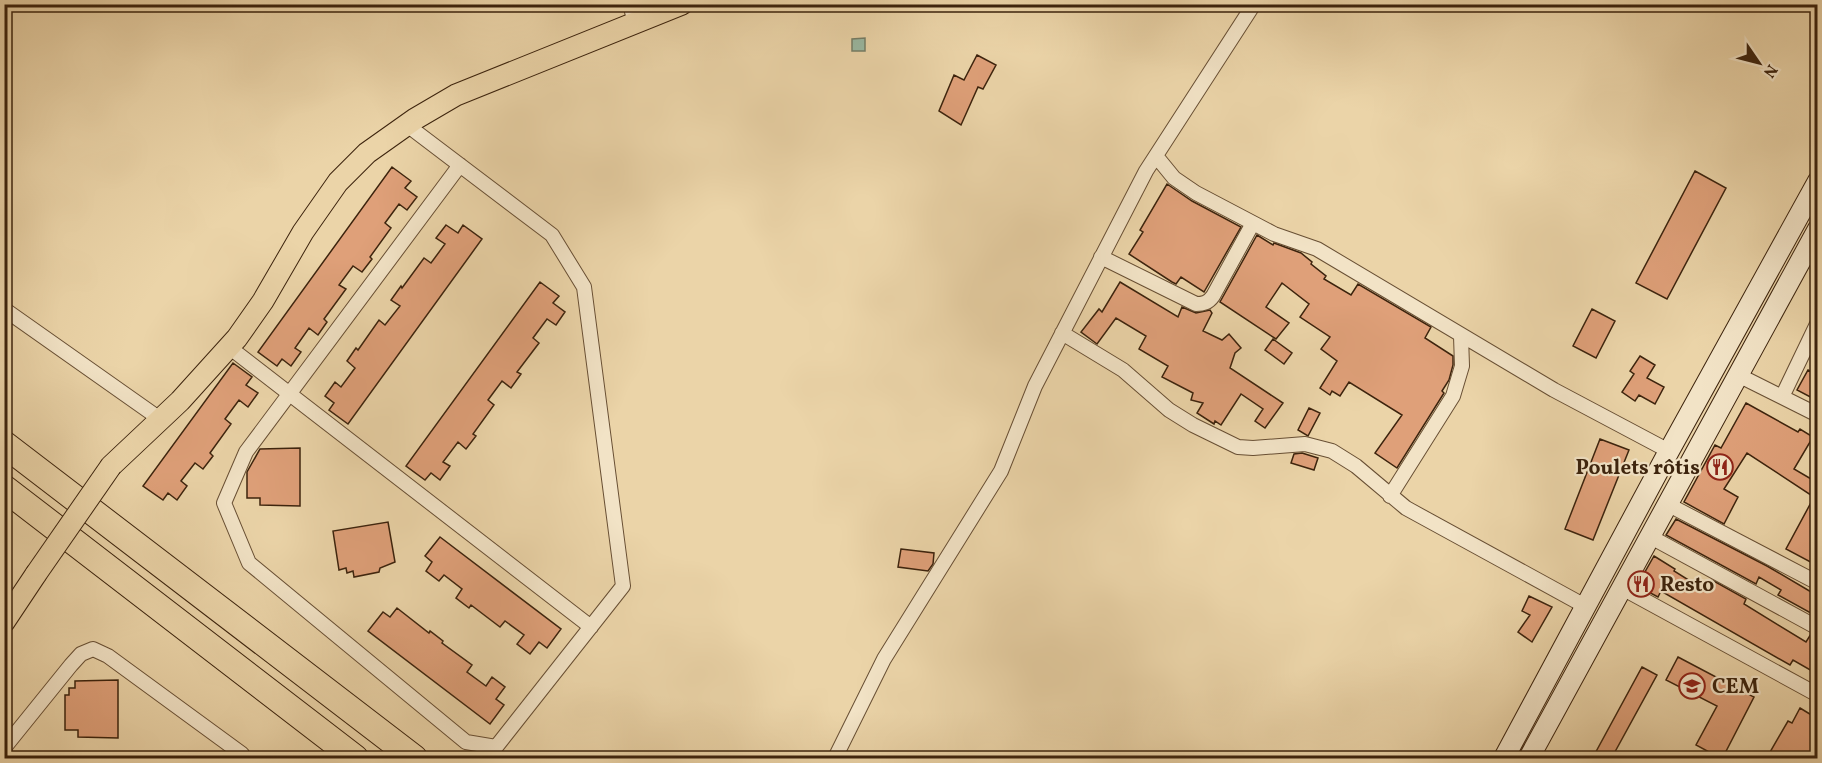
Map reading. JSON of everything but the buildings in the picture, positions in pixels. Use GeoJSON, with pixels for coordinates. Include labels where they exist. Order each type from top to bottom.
{"type":"FeatureCollection","features":[{"type":"Feature","properties":{"kind":"highway"},"geometry":{"type":"LineString","coordinates":[[4,444],[414,759]]}},
{"type":"Feature","properties":{"kind":"highway"},"geometry":{"type":"LineString","coordinates":[[4,489],[355,759]]}},
{"type":"Feature","properties":{"kind":"main road"},"geometry":{"type":"LineString","coordinates":[[4,622],[111,466],[180,401],[229,347],[263,301],[303,232],[338,182],[367,153],[456,95],[633,14],[682,4]]}},
{"type":"Feature","properties":{"kind":"main road"},"geometry":{"type":"LineString","coordinates":[[1504,759],[1669,451],[1818,181]]}},
{"type":"Feature","properties":{"kind":"main road"},"geometry":{"type":"LineString","coordinates":[[1529,759],[1818,229]]}},
{"type":"Feature","properties":{"kind":"street"},"geometry":{"type":"LineString","coordinates":[[835,759],[884,659],[1001,471],[1035,386],[1146,171],[1254,4]]}},
{"type":"Feature","properties":{"kind":"street"},"geometry":{"type":"LineString","coordinates":[[407,125],[460,165],[552,235],[584,287],[623,586],[496,747],[466,742],[249,563],[224,502],[246,453],[460,165]]}},
{"type":"Feature","properties":{"kind":"street"},"geometry":{"type":"LineString","coordinates":[[1156,156],[1174,178],[1184,186],[1274,234],[1317,249],[1554,390],[1669,451]]}},
{"type":"Feature","properties":{"kind":"street"},"geometry":{"type":"LineString","coordinates":[[1101,257],[1196,304],[1206,303],[1213,296],[1253,223]]}},
{"type":"Feature","properties":{"kind":"street"},"geometry":{"type":"LineString","coordinates":[[4,309],[160,419]]}},
{"type":"Feature","properties":{"kind":"street"},"geometry":{"type":"LineString","coordinates":[[1782,397],[1811,349],[1818,322]]}},
{"type":"Feature","properties":{"kind":"street"},"geometry":{"type":"LineString","coordinates":[[1062,333],[1123,370],[1169,410],[1193,425],[1238,447],[1305,444],[1332,451],[1356,466],[1406,508],[1585,606]]}},
{"type":"Feature","properties":{"kind":"street"},"geometry":{"type":"LineString","coordinates":[[1390,496],[1454,396],[1462,366],[1461,336]]}},
{"type":"Feature","properties":{"kind":"street"},"geometry":{"type":"LineString","coordinates":[[229,347],[591,627]]}},
{"type":"Feature","properties":{"kind":"street"},"geometry":{"type":"LineString","coordinates":[[1738,375],[1818,415]]}},
{"type":"Feature","properties":{"kind":"street"},"geometry":{"type":"LineString","coordinates":[[1667,504],[1818,583]]}},
{"type":"Feature","properties":{"kind":"street"},"geometry":{"type":"LineString","coordinates":[[1649,536],[1818,628]]}},
{"type":"Feature","properties":{"kind":"street"},"geometry":{"type":"LineString","coordinates":[[1622,588],[1818,695]]}},
{"type":"Feature","properties":{"kind":"street"},"geometry":{"type":"LineString","coordinates":[[4,748],[70,665],[81,654],[93,649],[108,656],[242,754]]}},
{"type":"Feature","properties":{"kind":"shaded area"},"geometry":{"type":"Polygon","coordinates":[[[865,38],[865,51],[852,51],[852,39],[865,38]]]}},
{"type":"Feature","properties":{"kind":"place","name":"Poulets rôtis"},"geometry":{"type":"Point","coordinates":[1720,467]}},
{"type":"Feature","properties":{"kind":"place","name":"Resto"},"geometry":{"type":"Point","coordinates":[1641,584]}},
{"type":"Feature","properties":{"kind":"place","name":"CEM"},"geometry":{"type":"Point","coordinates":[1692,686]}}]}
